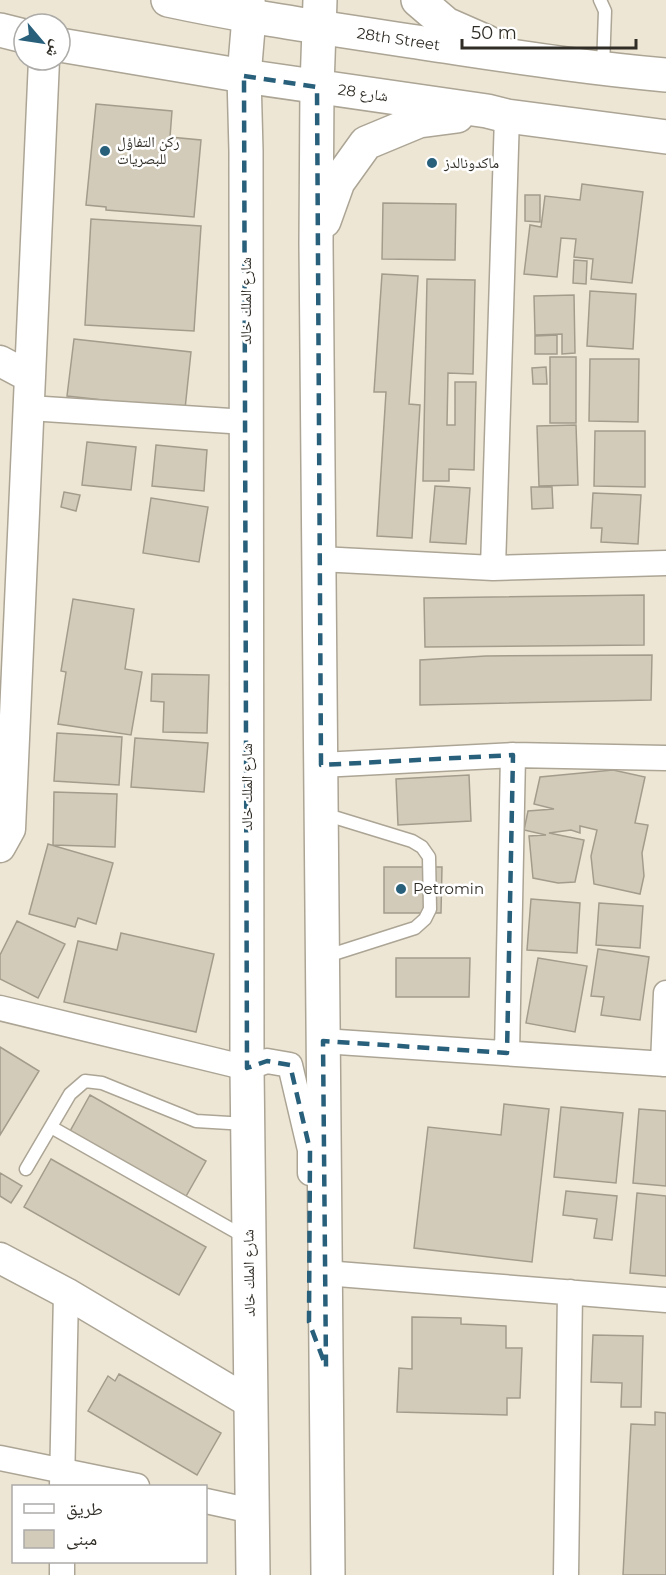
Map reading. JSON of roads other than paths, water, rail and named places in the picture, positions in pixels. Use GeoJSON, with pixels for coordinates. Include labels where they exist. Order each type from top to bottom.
{"type":"FeatureCollection","features":[{"type":"Feature","properties":{"kind":"main road","name":"28th Street"},"geometry":{"type":"LineString","coordinates":[[168,0],[320,14],[522,58],[666,75]]}},
{"type":"Feature","properties":{"kind":"main road"},"geometry":{"type":"LineString","coordinates":[[418,0],[446,24],[522,58]]}},
{"type":"Feature","properties":{"kind":"main road","name":"شارع الملك خالد"},"geometry":{"type":"LineString","coordinates":[[249,8],[244,75],[247,1124],[253,1575]]}},
{"type":"Feature","properties":{"kind":"main road"},"geometry":{"type":"LineString","coordinates":[[320,14],[316,243],[328,1575]]}},
{"type":"Feature","properties":{"kind":"main road","name":"شارع 28"},"geometry":{"type":"LineString","coordinates":[[72,47],[317,87],[666,137]]}},
{"type":"Feature","properties":{"kind":"main road"},"geometry":{"type":"LineString","coordinates":[[166,61],[216,91],[237,112],[246,151]]}},
{"type":"Feature","properties":{"kind":"main road"},"geometry":{"type":"LineString","coordinates":[[316,243],[338,182],[366,143],[419,121],[497,114]]}},
{"type":"Feature","properties":{"kind":"street"},"geometry":{"type":"LineString","coordinates":[[0,847],[10,829],[5,803],[29,408],[43,72]]}},
{"type":"Feature","properties":{"kind":"street"},"geometry":{"type":"LineString","coordinates":[[493,568],[497,114]]}},
{"type":"Feature","properties":{"kind":"street"},"geometry":{"type":"LineString","coordinates":[[0,361],[30,377]]}},
{"type":"Feature","properties":{"kind":"street"},"geometry":{"type":"LineString","coordinates":[[29,408],[246,422]]}},
{"type":"Feature","properties":{"kind":"street"},"geometry":{"type":"LineString","coordinates":[[320,559],[493,568],[666,563]]}},
{"type":"Feature","properties":{"kind":"street"},"geometry":{"type":"LineString","coordinates":[[507,1053],[513,755]]}},
{"type":"Feature","properties":{"kind":"street"},"geometry":{"type":"LineString","coordinates":[[321,765],[513,755],[666,758]]}},
{"type":"Feature","properties":{"kind":"street"},"geometry":{"type":"LineString","coordinates":[[323,1041],[665,1064],[666,993]]}},
{"type":"Feature","properties":{"kind":"street"},"geometry":{"type":"LineString","coordinates":[[0,1008],[247,1068],[267,1061],[290,1065],[310,1150],[309,1322],[326,1367]]}},
{"type":"Feature","properties":{"kind":"street"},"geometry":{"type":"LineString","coordinates":[[0,1258],[66,1293],[251,1403]]}},
{"type":"Feature","properties":{"kind":"street"},"geometry":{"type":"LineString","coordinates":[[325,1273],[666,1300]]}},
{"type":"Feature","properties":{"kind":"street"},"geometry":{"type":"LineString","coordinates":[[566,1575],[570,1292]]}},
{"type":"Feature","properties":{"kind":"street"},"geometry":{"type":"LineString","coordinates":[[62,1479],[66,1293]]}},
{"type":"Feature","properties":{"kind":"street"},"geometry":{"type":"LineString","coordinates":[[0,1458],[62,1479],[126,1485]]}},
{"type":"Feature","properties":{"kind":"street"},"geometry":{"type":"LineString","coordinates":[[207,1501],[252,1511]]}},
{"type":"Feature","properties":{"kind":"lane"},"geometry":{"type":"LineString","coordinates":[[600,0],[604,11],[603,69]]}},
{"type":"Feature","properties":{"kind":"lane"},"geometry":{"type":"LineString","coordinates":[[322,813],[412,840],[422,847],[429,857],[430,909],[425,919],[415,928],[323,957]]}},
{"type":"Feature","properties":{"kind":"lane"},"geometry":{"type":"LineString","coordinates":[[26,1169],[70,1094],[85,1081],[102,1083],[196,1121],[247,1124]]}},
{"type":"Feature","properties":{"kind":"lane"},"geometry":{"type":"LineString","coordinates":[[51,1127],[249,1239]]}},
{"type":"Feature","properties":{"kind":"place","name":"ركن التفاؤل للبصريات"},"geometry":{"type":"Point","coordinates":[105,151]}},
{"type":"Feature","properties":{"kind":"place","name":"ماكدونالدز"},"geometry":{"type":"Point","coordinates":[432,163]}},
{"type":"Feature","properties":{"kind":"place","name":"Petromin"},"geometry":{"type":"Point","coordinates":[401,889]}}]}
